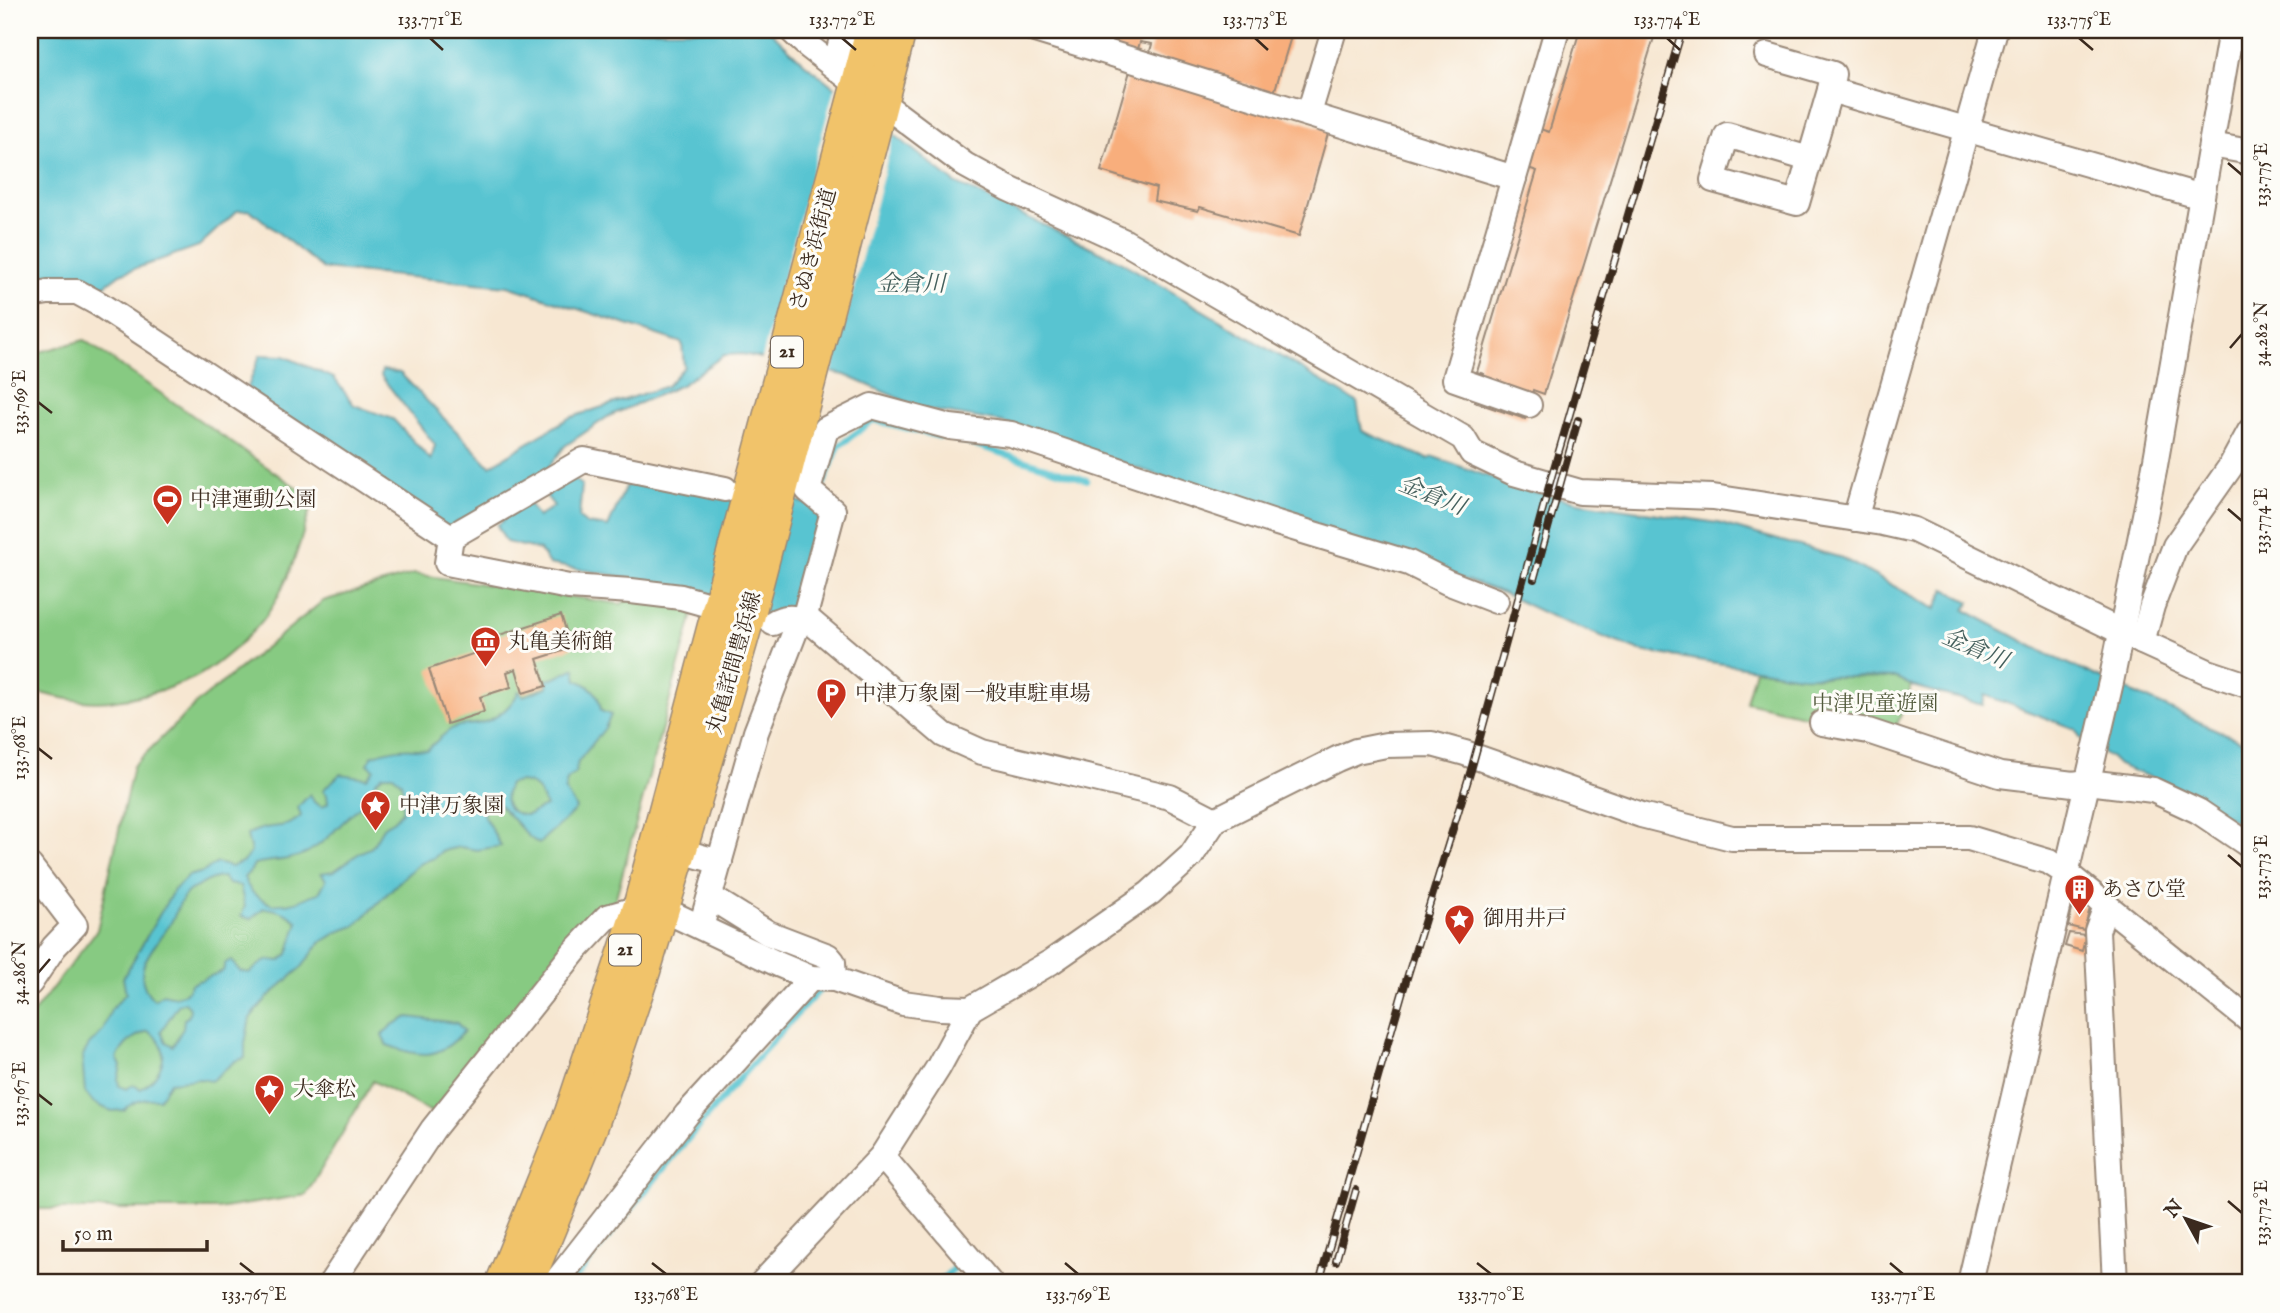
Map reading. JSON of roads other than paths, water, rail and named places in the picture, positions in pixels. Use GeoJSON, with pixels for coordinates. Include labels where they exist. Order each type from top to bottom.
{"type":"FeatureCollection","features":[{"type":"Feature","properties":{"kind":"main road","name":"21"},"geometry":{"type":"LineString","coordinates":[[861,93],[872,30]]}},
{"type":"Feature","properties":{"kind":"main road","name":"21"},"geometry":{"type":"LineString","coordinates":[[861,93],[900,30]]}},
{"type":"Feature","properties":{"kind":"main road","name":"さぬき浜街道"},"geometry":{"type":"LineString","coordinates":[[769,617],[861,93]]}},
{"type":"Feature","properties":{"kind":"main road","name":"丸亀詫間豊浜線"},"geometry":{"type":"LineString","coordinates":[[651,908],[704,858],[769,617]]}},
{"type":"Feature","properties":{"kind":"main road","name":"丸亀詫間豊浜線"},"geometry":{"type":"LineString","coordinates":[[508,1283],[592,1125],[644,971],[651,908],[769,617]]}},
{"type":"Feature","properties":{"kind":"street"},"geometry":{"type":"LineString","coordinates":[[791,30],[861,93],[965,165],[1007,188],[1125,242],[1463,438],[1472,453],[1514,473],[1580,492],[1713,497],[1914,530],[2131,637],[2208,672],[2250,686]]}},
{"type":"Feature","properties":{"kind":"street"},"geometry":{"type":"LineString","coordinates":[[844,30],[861,93]]}},
{"type":"Feature","properties":{"kind":"street"},"geometry":{"type":"LineString","coordinates":[[1035,30],[1514,178]]}},
{"type":"Feature","properties":{"kind":"street"},"geometry":{"type":"LineString","coordinates":[[1309,113],[1334,30]]}},
{"type":"Feature","properties":{"kind":"street"},"geometry":{"type":"LineString","coordinates":[[1529,405],[1455,379],[1557,30]]}},
{"type":"Feature","properties":{"kind":"street"},"geometry":{"type":"LineString","coordinates":[[1855,519],[1995,30]]}},
{"type":"Feature","properties":{"kind":"street"},"geometry":{"type":"LineString","coordinates":[[2131,637],[2154,471],[2231,30]]}},
{"type":"Feature","properties":{"kind":"street"},"geometry":{"type":"LineString","coordinates":[[1767,55],[1833,74],[1810,159]]}},
{"type":"Feature","properties":{"kind":"street"},"geometry":{"type":"LineString","coordinates":[[1830,90],[2202,197]]}},
{"type":"Feature","properties":{"kind":"street"},"geometry":{"type":"LineString","coordinates":[[2211,145],[2250,152]]}},
{"type":"Feature","properties":{"kind":"street"},"geometry":{"type":"LineString","coordinates":[[30,295],[77,292],[99,304],[451,537]]}},
{"type":"Feature","properties":{"kind":"street"},"geometry":{"type":"LineString","coordinates":[[769,617],[833,512],[808,490],[826,429],[872,406],[950,427],[1010,434],[1278,523],[1409,563],[1447,582],[1496,601]]}},
{"type":"Feature","properties":{"kind":"street"},"geometry":{"type":"LineString","coordinates":[[1970,1283],[2111,682],[2131,637],[2152,606],[2175,546],[2231,466],[2250,431]]}},
{"type":"Feature","properties":{"kind":"street"},"geometry":{"type":"LineString","coordinates":[[451,537],[584,460],[725,489]]}},
{"type":"Feature","properties":{"kind":"street"},"geometry":{"type":"LineString","coordinates":[[451,537],[447,563],[569,587],[681,597],[769,617],[810,621],[842,653],[944,735],[982,752],[1170,797],[1215,820]]}},
{"type":"Feature","properties":{"kind":"street"},"geometry":{"type":"LineString","coordinates":[[706,911],[704,858],[715,819],[756,732],[796,629],[769,617]]}},
{"type":"Feature","properties":{"kind":"street"},"geometry":{"type":"LineString","coordinates":[[1822,723],[1868,731],[2000,775],[2073,785],[2090,776],[2152,790],[2198,811],[2250,846]]}},
{"type":"Feature","properties":{"kind":"street"},"geometry":{"type":"LineString","coordinates":[[821,978],[903,1003],[970,1009],[1051,962],[1150,893],[1191,856],[1215,820],[1356,751],[1386,745],[1432,744],[1641,815],[1732,838],[1969,838],[2049,862],[2250,1021]]}},
{"type":"Feature","properties":{"kind":"street"},"geometry":{"type":"LineString","coordinates":[[30,866],[75,925],[54,947],[30,983]]}},
{"type":"Feature","properties":{"kind":"street"},"geometry":{"type":"LineString","coordinates":[[2106,906],[2097,931],[2115,1283]]}},
{"type":"Feature","properties":{"kind":"street"},"geometry":{"type":"LineString","coordinates":[[331,1283],[433,1129],[574,952],[607,916],[651,908],[706,911],[828,956],[833,962],[821,978],[687,1114],[555,1283]]}},
{"type":"Feature","properties":{"kind":"street"},"geometry":{"type":"LineString","coordinates":[[762,1283],[882,1156],[939,1068],[970,1009]]}},
{"type":"Feature","properties":{"kind":"street"},"geometry":{"type":"LineString","coordinates":[[882,1156],[990,1283]]}},
{"type":"Feature","properties":{"kind":"water","name":"金倉川"},"geometry":{"type":"Polygon","coordinates":[[[30,30],[769,30],[804,63],[955,183],[1118,260],[1357,402],[1362,431],[1428,459],[1434,457],[1529,491],[1579,502],[1718,523],[1842,558],[1936,609],[1945,589],[1970,602],[1965,610],[2049,655],[2250,746],[2250,830],[2181,789],[2118,765],[2082,740],[2075,729],[1985,695],[1983,705],[1912,686],[1897,678],[1800,676],[1640,651],[1557,619],[1498,591],[1002,422],[923,409],[845,375],[742,354],[724,355],[681,385],[609,416],[565,446],[541,477],[447,528],[245,395],[260,355],[284,356],[334,378],[354,405],[393,419],[431,460],[435,445],[381,376],[382,370],[400,373],[490,466],[569,418],[667,386],[684,367],[682,343],[508,286],[323,269],[250,210],[237,211],[199,246],[120,274],[96,292],[30,285],[30,30]]]}},
{"type":"Feature","properties":{"kind":"water"},"geometry":{"type":"Polygon","coordinates":[[[634,474],[811,505],[821,522],[822,535],[790,622],[699,590],[549,564],[540,550],[506,542],[497,525],[503,521],[500,516],[527,500],[538,517],[554,506],[543,492],[568,475],[582,485],[579,518],[587,524],[608,527],[634,474]]]}},
{"type":"Feature","properties":{"kind":"water"},"geometry":{"type":"Polygon","coordinates":[[[575,668],[577,680],[594,691],[601,711],[611,715],[605,728],[578,762],[575,773],[567,780],[565,790],[576,808],[568,818],[539,844],[529,837],[496,801],[487,805],[483,814],[501,846],[477,850],[460,847],[442,851],[434,858],[419,864],[355,926],[320,943],[302,967],[267,998],[250,1018],[245,1058],[235,1061],[211,1081],[200,1079],[170,1082],[159,1099],[140,1100],[124,1110],[112,1111],[93,1102],[85,1092],[82,1057],[103,1031],[111,1010],[126,993],[123,978],[173,891],[188,876],[203,872],[217,863],[231,867],[244,861],[251,852],[247,835],[295,821],[301,816],[298,807],[310,794],[314,802],[322,807],[328,803],[323,790],[340,774],[367,778],[374,769],[368,764],[372,756],[399,749],[427,750],[453,728],[487,721],[508,707],[519,691],[523,696],[548,687],[546,680],[575,668]],[[383,775],[375,782],[370,799],[317,847],[295,857],[254,864],[244,877],[251,891],[273,905],[288,904],[319,893],[326,880],[321,873],[334,871],[372,847],[384,826],[402,811],[404,795],[401,782],[393,775],[383,775]],[[509,784],[505,800],[512,811],[527,815],[546,806],[531,784],[509,784]],[[223,877],[213,879],[186,894],[146,961],[142,980],[154,1000],[163,994],[175,997],[186,993],[191,984],[223,971],[225,963],[231,961],[240,971],[250,973],[264,962],[280,961],[288,954],[298,922],[274,909],[264,908],[251,919],[241,916],[245,907],[240,886],[228,884],[223,877]],[[185,1002],[178,1005],[161,1031],[166,1042],[173,1046],[183,1028],[184,1019],[188,1017],[190,1009],[185,1002]],[[148,1031],[126,1044],[117,1058],[121,1066],[119,1086],[126,1089],[133,1085],[141,1089],[155,1076],[162,1061],[161,1045],[156,1038],[148,1031]]]}},
{"type":"Feature","properties":{"kind":"water"},"geometry":{"type":"Polygon","coordinates":[[[408,1017],[457,1023],[464,1031],[446,1047],[429,1054],[387,1045],[382,1035],[392,1025],[408,1017]]]}},
{"type":"Feature","properties":{"kind":"waterway"},"geometry":{"type":"LineString","coordinates":[[823,485],[839,446],[873,420],[941,437]]}},
{"type":"Feature","properties":{"kind":"waterway"},"geometry":{"type":"LineString","coordinates":[[955,439],[1087,480]]}},
{"type":"Feature","properties":{"kind":"waterway"},"geometry":{"type":"LineString","coordinates":[[572,1283],[724,1096],[821,989],[820,985]]}},
{"type":"Feature","properties":{"kind":"waterway"},"geometry":{"type":"LineString","coordinates":[[938,1283],[956,1266]]}},
{"type":"Feature","properties":{"kind":"railway"},"geometry":{"type":"LineString","coordinates":[[1319,1283],[1402,994],[1471,770],[1554,468],[1682,30]]}},
{"type":"Feature","properties":{"kind":"railway"},"geometry":{"type":"LineString","coordinates":[[1534,579],[1578,420]]}},
{"type":"Feature","properties":{"kind":"railway"},"geometry":{"type":"LineString","coordinates":[[1336,1261],[1356,1190]]}},
{"type":"Feature","properties":{"kind":"place","name":"中津運動公園"},"geometry":{"type":"Point","coordinates":[167,527]}},
{"type":"Feature","properties":{"kind":"place","name":"丸亀美術館"},"geometry":{"type":"Point","coordinates":[485,669]}},
{"type":"Feature","properties":{"kind":"place","name":"中津万象園 一般車駐車場"},"geometry":{"type":"Point","coordinates":[832,721]}},
{"type":"Feature","properties":{"kind":"place","name":"中津万象園"},"geometry":{"type":"Point","coordinates":[376,833]}},
{"type":"Feature","properties":{"kind":"place","name":"あさひ堂"},"geometry":{"type":"Point","coordinates":[2079,917]}},
{"type":"Feature","properties":{"kind":"place","name":"御用井戸"},"geometry":{"type":"Point","coordinates":[1460,946]}},
{"type":"Feature","properties":{"kind":"place","name":"大傘松"},"geometry":{"type":"Point","coordinates":[270,1117]}},
{"type":"Feature","properties":{"kind":"park label","name":"中津児童遊園"},"geometry":{"type":"Point","coordinates":[1875,704]}}]}
